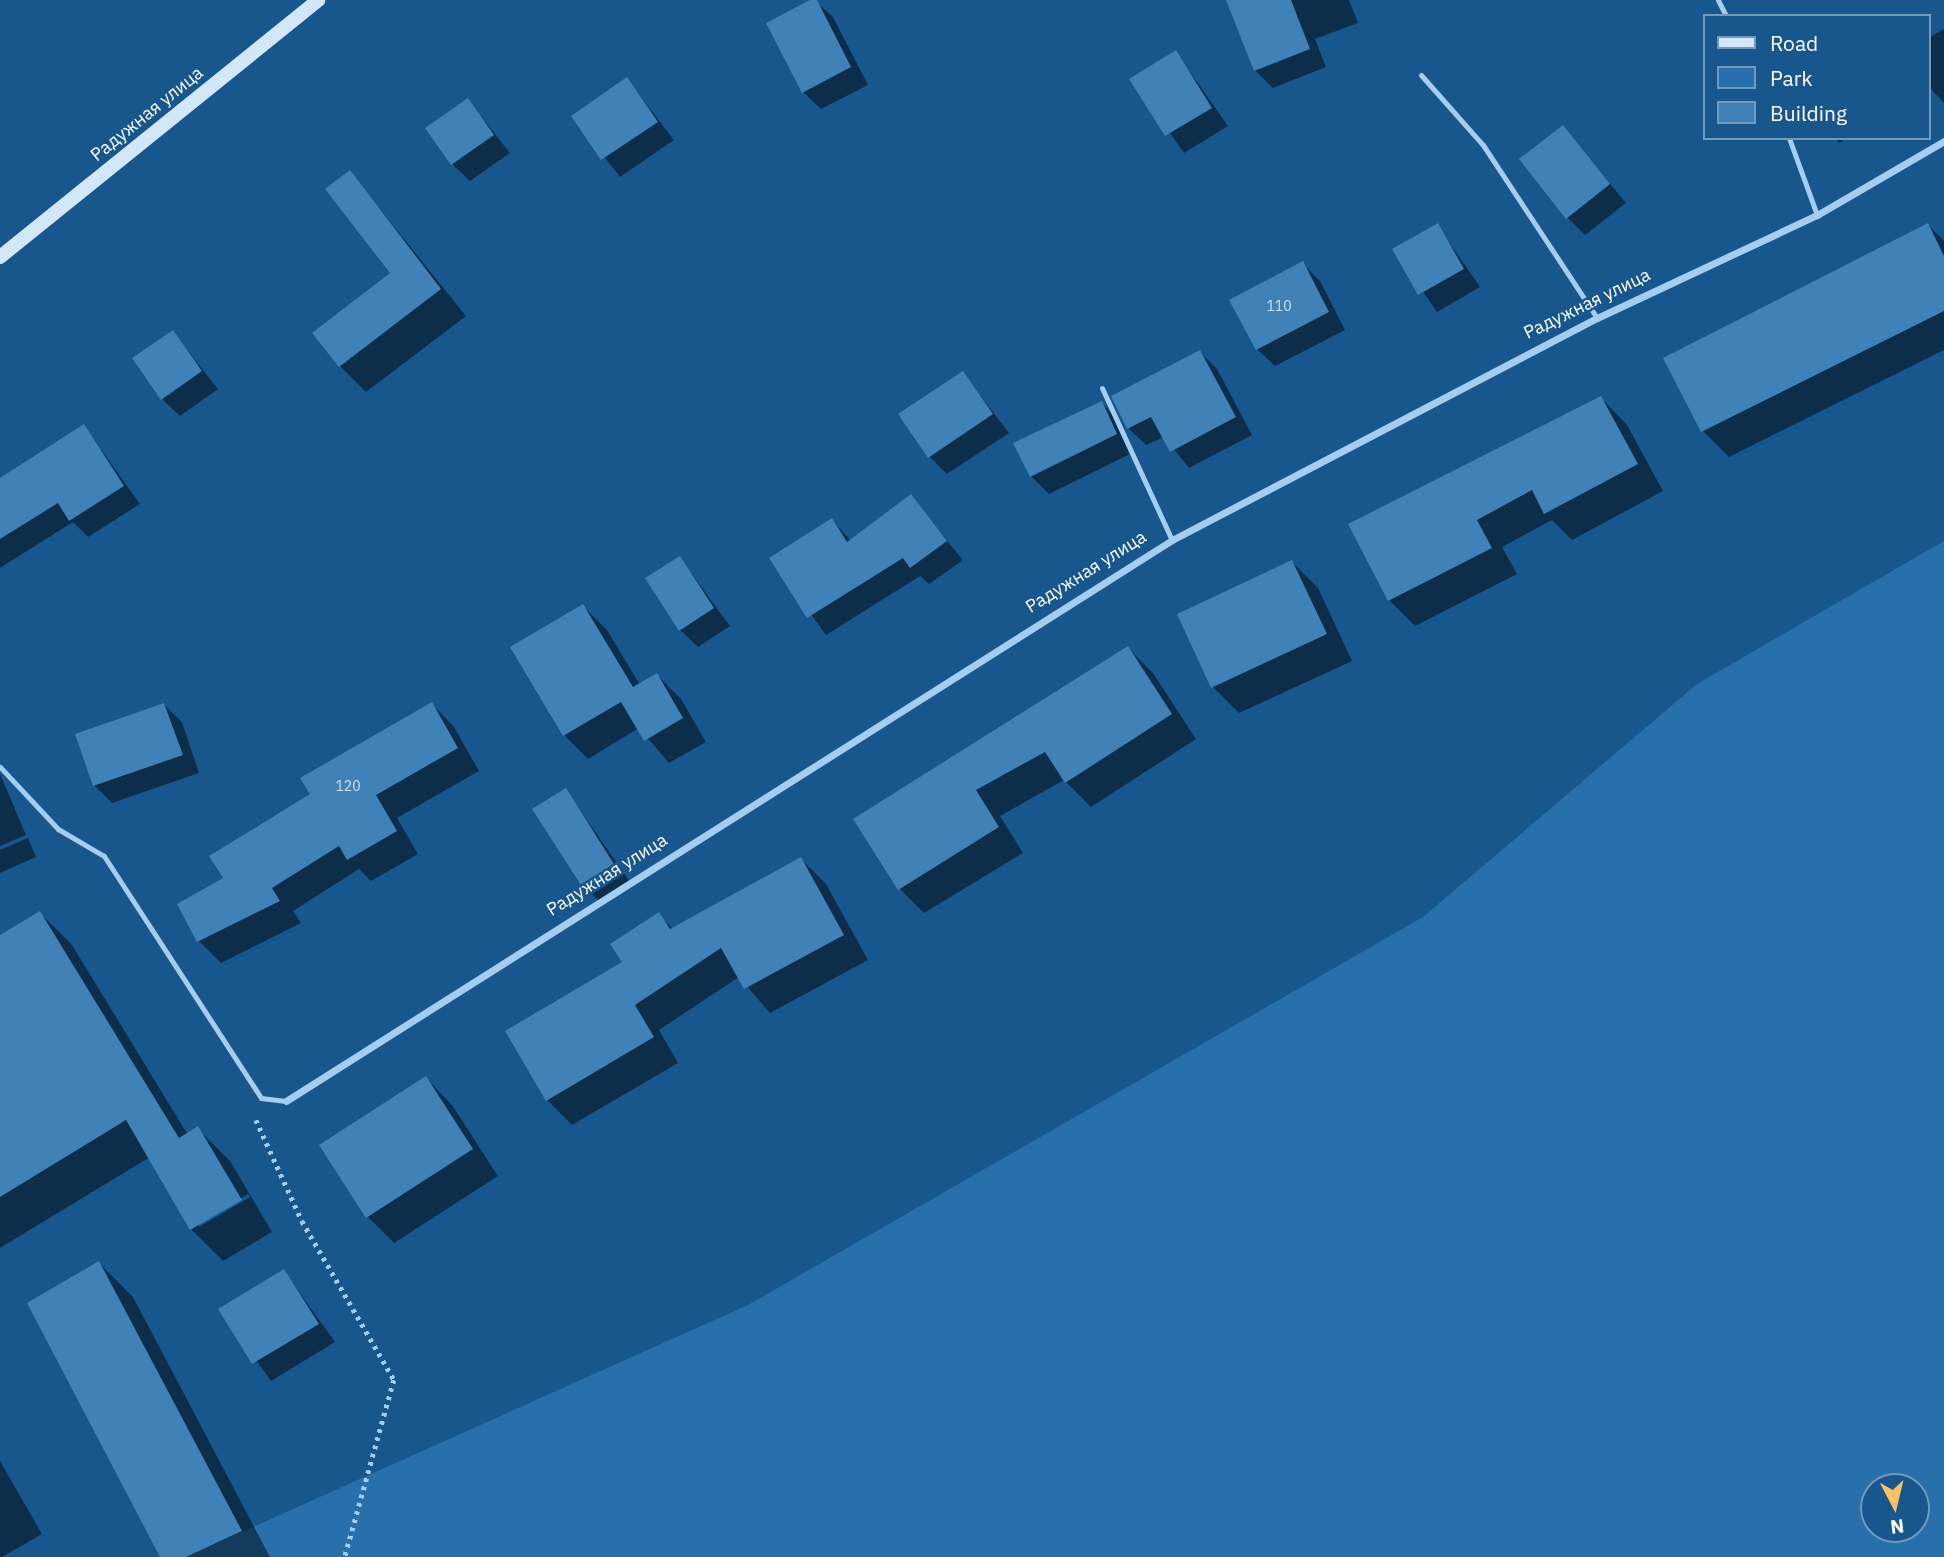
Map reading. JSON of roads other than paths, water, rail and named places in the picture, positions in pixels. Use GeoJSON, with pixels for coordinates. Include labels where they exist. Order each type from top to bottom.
{"type":"FeatureCollection","features":[{"type":"Feature","properties":{"kind":"main road","name":"Радужная улица"},"geometry":{"type":"LineString","coordinates":[[0,257],[318,0]]}},
{"type":"Feature","properties":{"kind":"street","name":"Радужная улица"},"geometry":{"type":"LineString","coordinates":[[286,1101],[1172,540],[1597,318],[1817,215],[1944,141]]}},
{"type":"Feature","properties":{"kind":"lane"},"geometry":{"type":"LineString","coordinates":[[1421,75],[1483,145],[1597,318]]}},
{"type":"Feature","properties":{"kind":"lane"},"geometry":{"type":"LineString","coordinates":[[1790,140],[1817,215]]}},
{"type":"Feature","properties":{"kind":"lane"},"geometry":{"type":"LineString","coordinates":[[1102,388],[1172,540]]}},
{"type":"Feature","properties":{"kind":"lane"},"geometry":{"type":"LineString","coordinates":[[0,767],[58,829],[104,856],[261,1098],[286,1101]]}}]}
